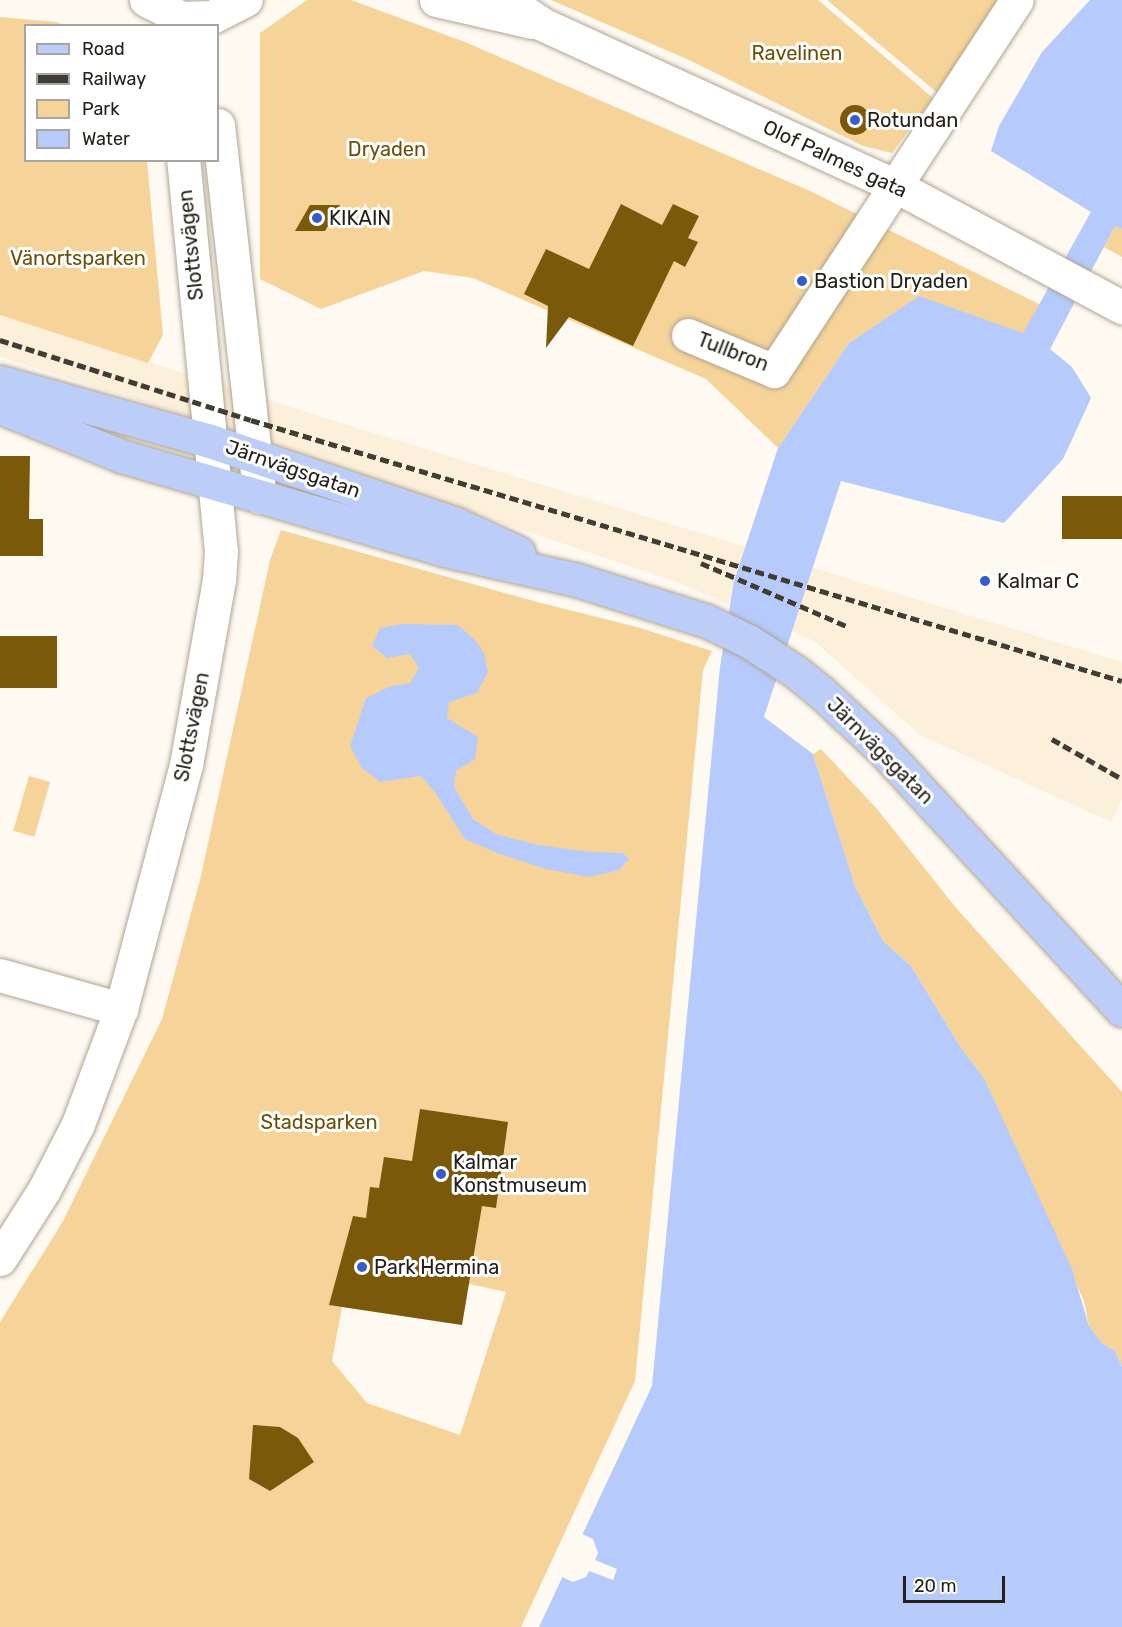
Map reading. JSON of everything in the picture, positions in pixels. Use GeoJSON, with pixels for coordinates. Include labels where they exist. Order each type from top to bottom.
{"type":"FeatureCollection","features":[{"type":"Feature","properties":{"kind":"main road","name":"Järnvägsgatan"},"geometry":{"type":"LineString","coordinates":[[0,382],[210,441],[456,524],[577,580]]}},
{"type":"Feature","properties":{"kind":"main road","name":"Järnvägsgatan"},"geometry":{"type":"LineString","coordinates":[[0,407],[121,456],[444,550],[577,580],[707,621],[750,642],[796,672],[883,750],[1122,1010]]}},
{"type":"Feature","properties":{"kind":"street"},"geometry":{"type":"LineString","coordinates":[[146,0],[182,18],[228,14]]}},
{"type":"Feature","properties":{"kind":"street"},"geometry":{"type":"LineString","coordinates":[[146,0],[155,24]]}},
{"type":"Feature","properties":{"kind":"street","name":"Olof Palmes gata"},"geometry":{"type":"LineString","coordinates":[[436,0],[542,24]]}},
{"type":"Feature","properties":{"kind":"street","name":"Olof Palmes gata"},"geometry":{"type":"LineString","coordinates":[[507,0],[542,24],[894,184],[1110,301]]}},
{"type":"Feature","properties":{"kind":"street"},"geometry":{"type":"LineString","coordinates":[[894,184],[1017,0]]}},
{"type":"Feature","properties":{"kind":"street","name":"Slottsvägen"},"geometry":{"type":"LineString","coordinates":[[219,135],[238,321],[260,496]]}},
{"type":"Feature","properties":{"kind":"street","name":"Slottsvägen"},"geometry":{"type":"LineString","coordinates":[[0,1260],[44,1190],[78,1124],[121,1009],[186,765],[219,580],[221,552],[183,162]]}},
{"type":"Feature","properties":{"kind":"street","name":"Tullbron"},"geometry":{"type":"LineString","coordinates":[[688,335],[774,371],[894,184]]}},
{"type":"Feature","properties":{"kind":"street"},"geometry":{"type":"LineString","coordinates":[[0,975],[121,1009]]}},
{"type":"Feature","properties":{"kind":"shaded area"},"geometry":{"type":"Polygon","coordinates":[[[0,315],[370,432],[1122,662],[1122,799],[1111,822],[920,735],[814,641],[674,581],[128,397],[0,357],[0,315]]]}},
{"type":"Feature","properties":{"kind":"green space","name":"Dryaden"},"geometry":{"type":"Polygon","coordinates":[[[307,0],[351,0],[465,42],[810,191],[1041,305],[1023,334],[919,297],[849,343],[778,448],[706,379],[473,278],[424,271],[321,309],[260,279],[260,33],[307,0]]]}},
{"type":"Feature","properties":{"kind":"green space","name":"Ravelinen"},"geometry":{"type":"Polygon","coordinates":[[[551,0],[818,0],[933,98],[892,153],[863,146],[689,60],[551,0]]]}},
{"type":"Feature","properties":{"kind":"green space"},"geometry":{"type":"Polygon","coordinates":[[[827,0],[1000,0],[941,96],[827,0]]]}},
{"type":"Feature","properties":{"kind":"green space","name":"Vänortsparken"},"geometry":{"type":"Polygon","coordinates":[[[0,17],[56,22],[61,24],[24,24],[24,162],[147,162],[163,335],[148,363],[0,315],[0,17]]]}},
{"type":"Feature","properties":{"kind":"green space"},"geometry":{"type":"Polygon","coordinates":[[[1115,225],[1122,229],[1122,257],[1104,247],[1115,225]]]}},
{"type":"Feature","properties":{"kind":"green space","name":"Stadsparken"},"geometry":{"type":"Polygon","coordinates":[[[281,530],[537,602],[637,627],[712,651],[703,670],[635,1381],[521,1627],[0,1627],[0,1322],[62,1223],[162,1019],[200,880],[270,560],[281,530]],[[469,1284],[462,1325],[342,1307],[332,1361],[367,1403],[460,1435],[506,1292],[469,1284]]]}},
{"type":"Feature","properties":{"kind":"green space"},"geometry":{"type":"Polygon","coordinates":[[[821,749],[877,809],[957,909],[1122,1092],[1122,1367],[1115,1351],[1103,1344],[1089,1326],[1084,1301],[984,1078],[961,1048],[911,966],[883,941],[855,886],[813,754],[821,749]]]}},
{"type":"Feature","properties":{"kind":"green space"},"geometry":{"type":"Polygon","coordinates":[[[29,776],[50,782],[34,837],[13,831],[29,776]]]}},
{"type":"Feature","properties":{"kind":"water"},"geometry":{"type":"Polygon","coordinates":[[[1090,0],[1122,0],[1122,229],[1115,226],[1050,349],[1072,367],[1091,398],[1063,459],[1004,523],[841,481],[764,717],[813,754],[855,886],[883,941],[911,966],[961,1048],[984,1078],[1072,1269],[1089,1326],[1103,1344],[1115,1351],[1122,1367],[1122,1627],[539,1627],[652,1386],[720,667],[734,581],[778,448],[849,343],[919,296],[1023,333],[1091,212],[991,151],[999,126],[1042,52],[1090,0]]]}},
{"type":"Feature","properties":{"kind":"water"},"geometry":{"type":"Polygon","coordinates":[[[401,624],[458,625],[476,641],[484,653],[488,672],[477,693],[449,702],[447,718],[478,737],[475,759],[456,771],[454,787],[473,819],[496,834],[538,845],[590,852],[623,853],[629,859],[619,870],[589,877],[546,869],[497,853],[465,839],[434,791],[421,776],[380,782],[362,768],[350,746],[366,698],[391,686],[410,683],[419,668],[410,654],[387,658],[372,646],[380,628],[401,624]]]}},
{"type":"Feature","properties":{"kind":"pier"},"geometry":{"type":"Polygon","coordinates":[[[582,1534],[593,1539],[598,1553],[595,1560],[617,1569],[613,1580],[589,1571],[586,1577],[573,1582],[562,1577],[582,1534]]]}},
{"type":"Feature","properties":{"kind":"building"},"geometry":{"type":"Polygon","coordinates":[[[855,105],[866,109],[870,120],[866,131],[855,135],[844,131],[840,120],[844,109],[855,105]]]}},
{"type":"Feature","properties":{"kind":"building"},"geometry":{"type":"Polygon","coordinates":[[[621,204],[662,225],[673,204],[699,216],[688,238],[698,242],[685,267],[674,261],[633,346],[569,317],[546,348],[548,306],[524,294],[546,249],[589,269],[621,204]]]}},
{"type":"Feature","properties":{"kind":"building","name":"KIKAIN"},"geometry":{"type":"Polygon","coordinates":[[[310,205],[340,205],[325,231],[295,231],[310,205]]]}},
{"type":"Feature","properties":{"kind":"building"},"geometry":{"type":"Polygon","coordinates":[[[0,456],[30,456],[29,519],[43,519],[43,556],[0,556],[0,456]]]}},
{"type":"Feature","properties":{"kind":"building"},"geometry":{"type":"Polygon","coordinates":[[[1062,496],[1122,496],[1122,539],[1062,539],[1062,496]]]}},
{"type":"Feature","properties":{"kind":"building"},"geometry":{"type":"Polygon","coordinates":[[[0,636],[57,636],[57,688],[0,688],[0,636]]]}},
{"type":"Feature","properties":{"kind":"building"},"geometry":{"type":"Polygon","coordinates":[[[420,1109],[508,1122],[496,1208],[482,1206],[462,1325],[329,1305],[353,1216],[366,1218],[370,1187],[379,1188],[384,1157],[412,1161],[420,1109]]]}},
{"type":"Feature","properties":{"kind":"building"},"geometry":{"type":"Polygon","coordinates":[[[253,1425],[280,1427],[298,1438],[314,1462],[270,1491],[249,1479],[253,1425]]]}},
{"type":"Feature","properties":{"kind":"railway"},"geometry":{"type":"LineString","coordinates":[[0,340],[251,420],[1122,681]]}},
{"type":"Feature","properties":{"kind":"railway"},"geometry":{"type":"LineString","coordinates":[[701,563],[849,627]]}},
{"type":"Feature","properties":{"kind":"railway"},"geometry":{"type":"LineString","coordinates":[[1052,739],[1122,779]]}},
{"type":"Feature","properties":{"kind":"place","name":"Rotundan"},"geometry":{"type":"Point","coordinates":[855,120]}},
{"type":"Feature","properties":{"kind":"place","name":"KIKAIN"},"geometry":{"type":"Point","coordinates":[317,218]}},
{"type":"Feature","properties":{"kind":"place","name":"Bastion Dryaden"},"geometry":{"type":"Point","coordinates":[802,281]}},
{"type":"Feature","properties":{"kind":"place","name":"Kalmar C"},"geometry":{"type":"Point","coordinates":[985,581]}},
{"type":"Feature","properties":{"kind":"place","name":"Kalmar Konstmuseum"},"geometry":{"type":"Point","coordinates":[441,1174]}},
{"type":"Feature","properties":{"kind":"place","name":"Park Hermina"},"geometry":{"type":"Point","coordinates":[362,1267]}}]}
